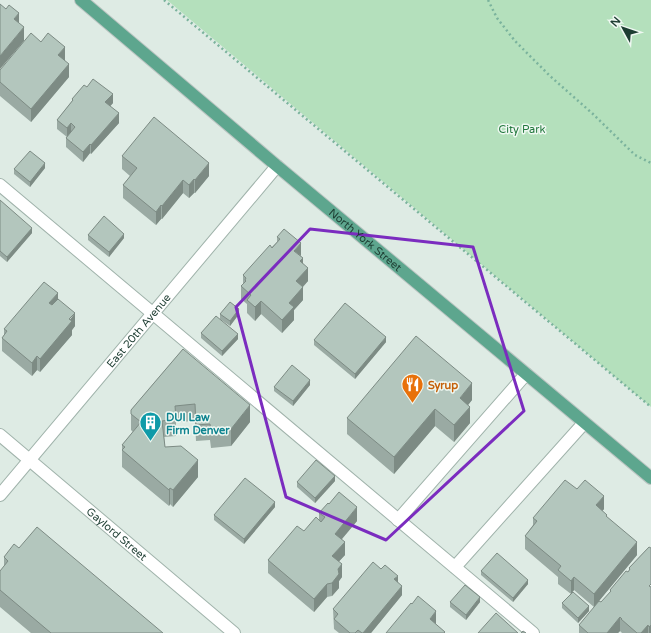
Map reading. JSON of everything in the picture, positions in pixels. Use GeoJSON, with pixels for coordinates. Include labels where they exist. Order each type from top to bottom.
{"type":"FeatureCollection","features":[{"type":"Feature","properties":{"kind":"main road","name":"North York Street"},"geometry":{"type":"LineString","coordinates":[[81,0],[277,166],[651,478]]}},
{"type":"Feature","properties":{"kind":"street","name":"East 20th Avenue"},"geometry":{"type":"LineString","coordinates":[[0,495],[277,166]]}},
{"type":"Feature","properties":{"kind":"street"},"geometry":{"type":"LineString","coordinates":[[0,185],[533,633]]}},
{"type":"Feature","properties":{"kind":"street"},"geometry":{"type":"LineString","coordinates":[[398,520],[526,374]]}},
{"type":"Feature","properties":{"kind":"street"},"geometry":{"type":"LineString","coordinates":[[455,568],[584,422]]}},
{"type":"Feature","properties":{"kind":"street","name":"Gaylord Street"},"geometry":{"type":"LineString","coordinates":[[0,435],[234,633]]}},
{"type":"Feature","properties":{"kind":"path"},"geometry":{"type":"LineString","coordinates":[[164,0],[651,407]]}},
{"type":"Feature","properties":{"kind":"path"},"geometry":{"type":"LineString","coordinates":[[488,0],[497,18],[515,41],[550,76],[593,114],[635,155],[651,163]]}},
{"type":"Feature","properties":{"kind":"highlighted area"},"geometry":{"type":"Polygon","coordinates":[[[310,229],[473,247],[524,411],[386,540],[286,497],[236,307],[310,229]]]}},
{"type":"Feature","properties":{"kind":"green space","name":"City Park"},"geometry":{"type":"Polygon","coordinates":[[[167,0],[651,0],[651,407],[167,0]]]}},
{"type":"Feature","properties":{"kind":"building"},"geometry":{"type":"Polygon","coordinates":[[[0,4],[6,9],[9,5],[19,13],[14,19],[24,27],[0,56],[0,4]]]}},
{"type":"Feature","properties":{"kind":"building"},"geometry":{"type":"Polygon","coordinates":[[[31,33],[41,42],[48,33],[65,47],[58,55],[69,64],[31,109],[0,82],[0,70],[31,33]]]}},
{"type":"Feature","properties":{"kind":"building"},"geometry":{"type":"Polygon","coordinates":[[[93,79],[113,94],[105,102],[119,113],[83,152],[66,138],[75,127],[71,123],[67,128],[57,120],[84,85],[87,87],[93,79]]]}},
{"type":"Feature","properties":{"kind":"building"},"geometry":{"type":"Polygon","coordinates":[[[154,117],[209,163],[189,185],[183,180],[156,212],[123,185],[137,168],[122,156],[154,117]]]}},
{"type":"Feature","properties":{"kind":"building"},"geometry":{"type":"Polygon","coordinates":[[[30,151],[45,163],[30,182],[14,169],[30,151]]]}},
{"type":"Feature","properties":{"kind":"building"},"geometry":{"type":"Polygon","coordinates":[[[0,200],[32,228],[7,257],[0,251],[0,200]]]}},
{"type":"Feature","properties":{"kind":"building"},"geometry":{"type":"Polygon","coordinates":[[[104,216],[124,234],[109,252],[88,235],[104,216]]]}},
{"type":"Feature","properties":{"kind":"building"},"geometry":{"type":"Polygon","coordinates":[[[284,229],[301,243],[294,251],[303,258],[300,261],[308,268],[296,281],[303,287],[289,303],[294,307],[282,320],[261,301],[255,307],[247,300],[251,295],[241,286],[246,281],[246,278],[243,275],[270,245],[272,248],[280,239],[277,237],[284,229]]]}},
{"type":"Feature","properties":{"kind":"building"},"geometry":{"type":"Polygon","coordinates":[[[44,282],[58,293],[49,303],[52,305],[58,299],[75,313],[69,319],[72,321],[40,359],[37,356],[32,363],[2,338],[7,331],[4,329],[44,282]]]}},
{"type":"Feature","properties":{"kind":"building"},"geometry":{"type":"Polygon","coordinates":[[[230,302],[239,309],[230,321],[220,314],[230,302]]]}},
{"type":"Feature","properties":{"kind":"building"},"geometry":{"type":"Polygon","coordinates":[[[345,303],[386,337],[355,374],[314,340],[345,303]]]}},
{"type":"Feature","properties":{"kind":"building"},"geometry":{"type":"Polygon","coordinates":[[[216,316],[238,334],[222,351],[201,333],[216,316]]]}},
{"type":"Feature","properties":{"kind":"building"},"geometry":{"type":"Polygon","coordinates":[[[416,336],[472,383],[460,398],[470,407],[454,425],[435,409],[394,457],[347,418],[416,336]]]}},
{"type":"Feature","properties":{"kind":"building"},"geometry":{"type":"Polygon","coordinates":[[[183,349],[250,405],[231,429],[211,431],[210,424],[196,425],[195,404],[175,406],[176,419],[162,421],[165,447],[181,446],[198,460],[173,490],[170,488],[169,490],[122,450],[125,447],[122,445],[141,422],[131,414],[131,410],[183,349]]]}},
{"type":"Feature","properties":{"kind":"building"},"geometry":{"type":"Polygon","coordinates":[[[292,365],[310,380],[293,401],[274,387],[292,365]]]}},
{"type":"Feature","properties":{"kind":"building"},"geometry":{"type":"Polygon","coordinates":[[[316,460],[335,476],[315,498],[297,482],[316,460]]]}},
{"type":"Feature","properties":{"kind":"building"},"geometry":{"type":"Polygon","coordinates":[[[245,478],[275,502],[244,539],[214,515],[245,478]]]}},
{"type":"Feature","properties":{"kind":"building"},"geometry":{"type":"Polygon","coordinates":[[[565,480],[577,489],[585,480],[604,496],[596,505],[607,515],[606,516],[637,542],[594,594],[574,577],[571,581],[558,570],[561,566],[525,536],[537,521],[533,518],[565,480]]]}},
{"type":"Feature","properties":{"kind":"building"},"geometry":{"type":"Polygon","coordinates":[[[339,492],[357,507],[335,534],[345,542],[332,556],[342,564],[338,569],[339,574],[332,583],[327,584],[314,599],[268,560],[297,526],[304,531],[316,517],[321,522],[325,517],[319,513],[339,492]]]}},
{"type":"Feature","properties":{"kind":"building"},"geometry":{"type":"Polygon","coordinates":[[[37,527],[163,633],[51,633],[0,590],[0,571],[8,561],[4,557],[14,544],[19,548],[37,527]]]}},
{"type":"Feature","properties":{"kind":"building"},"geometry":{"type":"Polygon","coordinates":[[[649,547],[651,548],[651,584],[649,586],[651,587],[651,625],[649,627],[648,625],[641,633],[637,633],[620,617],[607,633],[588,633],[579,625],[649,547]]]}},
{"type":"Feature","properties":{"kind":"building"},"geometry":{"type":"Polygon","coordinates":[[[497,553],[528,580],[513,598],[481,571],[497,553]]]}},
{"type":"Feature","properties":{"kind":"building"},"geometry":{"type":"Polygon","coordinates":[[[373,562],[381,569],[385,565],[398,576],[394,579],[402,586],[363,633],[358,630],[355,633],[350,633],[334,619],[338,614],[333,609],[373,562]]]}},
{"type":"Feature","properties":{"kind":"building"},"geometry":{"type":"Polygon","coordinates":[[[465,585],[480,597],[466,615],[450,602],[465,585]]]}},
{"type":"Feature","properties":{"kind":"building"},"geometry":{"type":"Polygon","coordinates":[[[573,592],[589,606],[578,618],[562,603],[573,592]]]}},
{"type":"Feature","properties":{"kind":"building"},"geometry":{"type":"Polygon","coordinates":[[[418,596],[436,611],[430,619],[445,632],[386,633],[411,603],[412,604],[418,596]]]}},
{"type":"Feature","properties":{"kind":"building"},"geometry":{"type":"Polygon","coordinates":[[[496,613],[518,633],[478,633],[496,613]]]}},
{"type":"Feature","properties":{"kind":"place","name":"Syrup"},"geometry":{"type":"Point","coordinates":[412,404]}},
{"type":"Feature","properties":{"kind":"place","name":"DUI Law Firm Denver"},"geometry":{"type":"Point","coordinates":[150,442]}}]}
